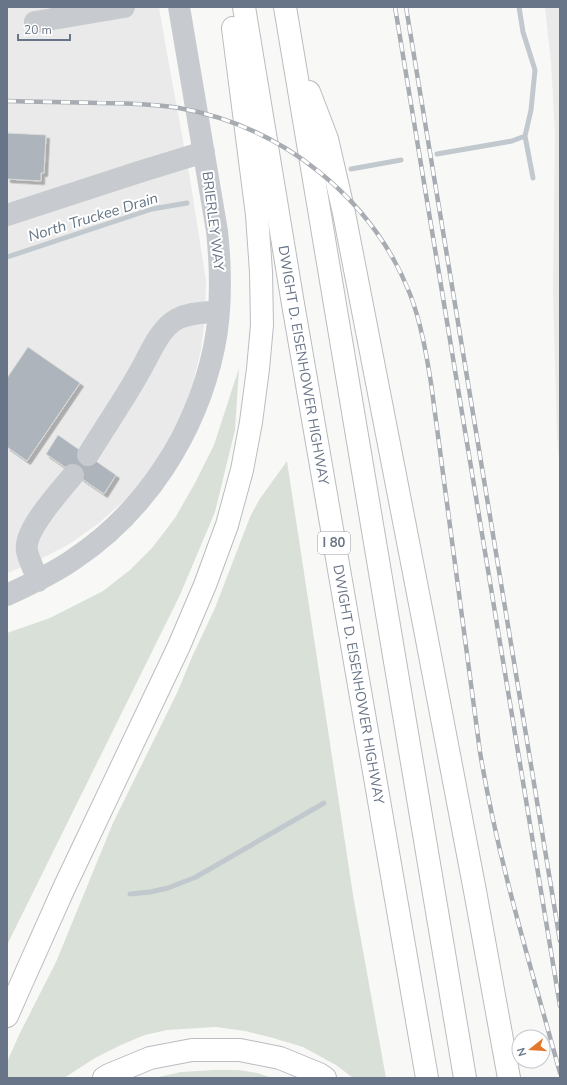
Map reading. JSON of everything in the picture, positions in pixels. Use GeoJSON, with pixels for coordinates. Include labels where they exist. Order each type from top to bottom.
{"type":"FeatureCollection","features":[{"type":"Feature","properties":{"kind":"highway"},"geometry":{"type":"LineString","coordinates":[[7,1016],[64,888],[179,646],[205,585],[226,525],[242,470],[251,422],[258,370],[262,325],[261,272],[257,215],[230,7]]}},
{"type":"Feature","properties":{"kind":"highway","name":"DWIGHT D. EISENHOWER HIGHWAY"},"geometry":{"type":"LineString","coordinates":[[244,7],[293,306],[427,1078]]}},
{"type":"Feature","properties":{"kind":"highway"},"geometry":{"type":"LineString","coordinates":[[285,7],[465,1078]]}},
{"type":"Feature","properties":{"kind":"highway"},"geometry":{"type":"LineString","coordinates":[[293,50],[327,139],[344,213],[430,654],[508,1078]]}},
{"type":"Feature","properties":{"kind":"highway"},"geometry":{"type":"LineString","coordinates":[[104,1078],[150,1058],[192,1050],[247,1051],[280,1058],[319,1074],[325,1078]]}},
{"type":"Feature","properties":{"kind":"street"},"geometry":{"type":"LineString","coordinates":[[35,22],[125,7]]}},
{"type":"Feature","properties":{"kind":"street","name":"BRIERLEY WAY"},"geometry":{"type":"LineString","coordinates":[[7,595],[38,581],[74,559],[107,534],[136,505],[163,470],[173,453],[189,423],[203,389],[214,348],[219,311],[221,278],[216,223],[180,7]]}},
{"type":"Feature","properties":{"kind":"street"},"geometry":{"type":"LineString","coordinates":[[7,215],[204,152]]}},
{"type":"Feature","properties":{"kind":"street"},"geometry":{"type":"LineString","coordinates":[[88,455],[140,371],[154,344],[166,328],[176,320],[190,314],[219,311]]}},
{"type":"Feature","properties":{"kind":"street"},"geometry":{"type":"LineString","coordinates":[[38,581],[27,551],[31,531],[38,518],[73,475]]}},
{"type":"Feature","properties":{"kind":"shaded area"},"geometry":{"type":"Polygon","coordinates":[[[7,7],[159,7],[190,179],[206,280],[205,318],[201,350],[189,399],[150,472],[126,499],[99,523],[71,543],[37,561],[7,573],[7,7]]]}},
{"type":"Feature","properties":{"kind":"shaded area"},"geometry":{"type":"Polygon","coordinates":[[[545,7],[560,7],[560,473],[557,434],[553,291],[555,132],[551,62],[545,7]]]}},
{"type":"Feature","properties":{"kind":"shaded area"},"geometry":{"type":"Polygon","coordinates":[[[239,368],[235,430],[215,512],[180,595],[7,945],[7,633],[50,618],[103,591],[130,570],[152,548],[175,518],[214,445],[239,368]]]}},
{"type":"Feature","properties":{"kind":"shaded area"},"geometry":{"type":"Polygon","coordinates":[[[287,461],[354,901],[386,1078],[353,1078],[336,1065],[303,1047],[245,1031],[216,1027],[167,1030],[145,1035],[95,1058],[64,1078],[7,1078],[7,1062],[56,962],[113,823],[177,693],[215,608],[250,517],[259,500],[287,461]]]}},
{"type":"Feature","properties":{"kind":"shaded area"},"geometry":{"type":"Polygon","coordinates":[[[238,1070],[257,1073],[273,1078],[154,1078],[181,1072],[238,1070]]]}},
{"type":"Feature","properties":{"kind":"building"},"geometry":{"type":"Polygon","coordinates":[[[7,133],[46,135],[44,173],[41,173],[41,181],[7,179],[7,133]]]}},
{"type":"Feature","properties":{"kind":"building"},"geometry":{"type":"Polygon","coordinates":[[[28,347],[80,383],[27,461],[7,447],[7,378],[28,347]]]}},
{"type":"Feature","properties":{"kind":"building"},"geometry":{"type":"Polygon","coordinates":[[[58,435],[116,475],[104,494],[46,454],[58,435]]]}},
{"type":"Feature","properties":{"kind":"waterway","name":"North Truckee Drain"},"geometry":{"type":"LineString","coordinates":[[519,7],[523,32],[535,70],[531,110],[525,136],[533,178]]}},
{"type":"Feature","properties":{"kind":"waterway","name":"North Truckee Drain"},"geometry":{"type":"LineString","coordinates":[[437,154],[512,141],[525,136]]}},
{"type":"Feature","properties":{"kind":"waterway","name":"North Truckee Drain"},"geometry":{"type":"LineString","coordinates":[[351,169],[401,160]]}},
{"type":"Feature","properties":{"kind":"waterway","name":"North Truckee Drain"},"geometry":{"type":"LineString","coordinates":[[7,257],[152,209],[187,203]]}},
{"type":"Feature","properties":{"kind":"waterway"},"geometry":{"type":"LineString","coordinates":[[130,894],[168,888],[196,877],[324,803]]}},
{"type":"Feature","properties":{"kind":"railway"},"geometry":{"type":"LineString","coordinates":[[395,7],[560,1006]]}},
{"type":"Feature","properties":{"kind":"railway"},"geometry":{"type":"LineString","coordinates":[[406,7],[560,941]]}},
{"type":"Feature","properties":{"kind":"railway"},"geometry":{"type":"LineString","coordinates":[[7,101],[128,104],[179,108],[217,117],[253,131],[287,149],[319,172],[347,198],[372,227],[393,259],[414,305],[427,360],[480,752],[487,793],[516,914],[560,1073]]}}]}
